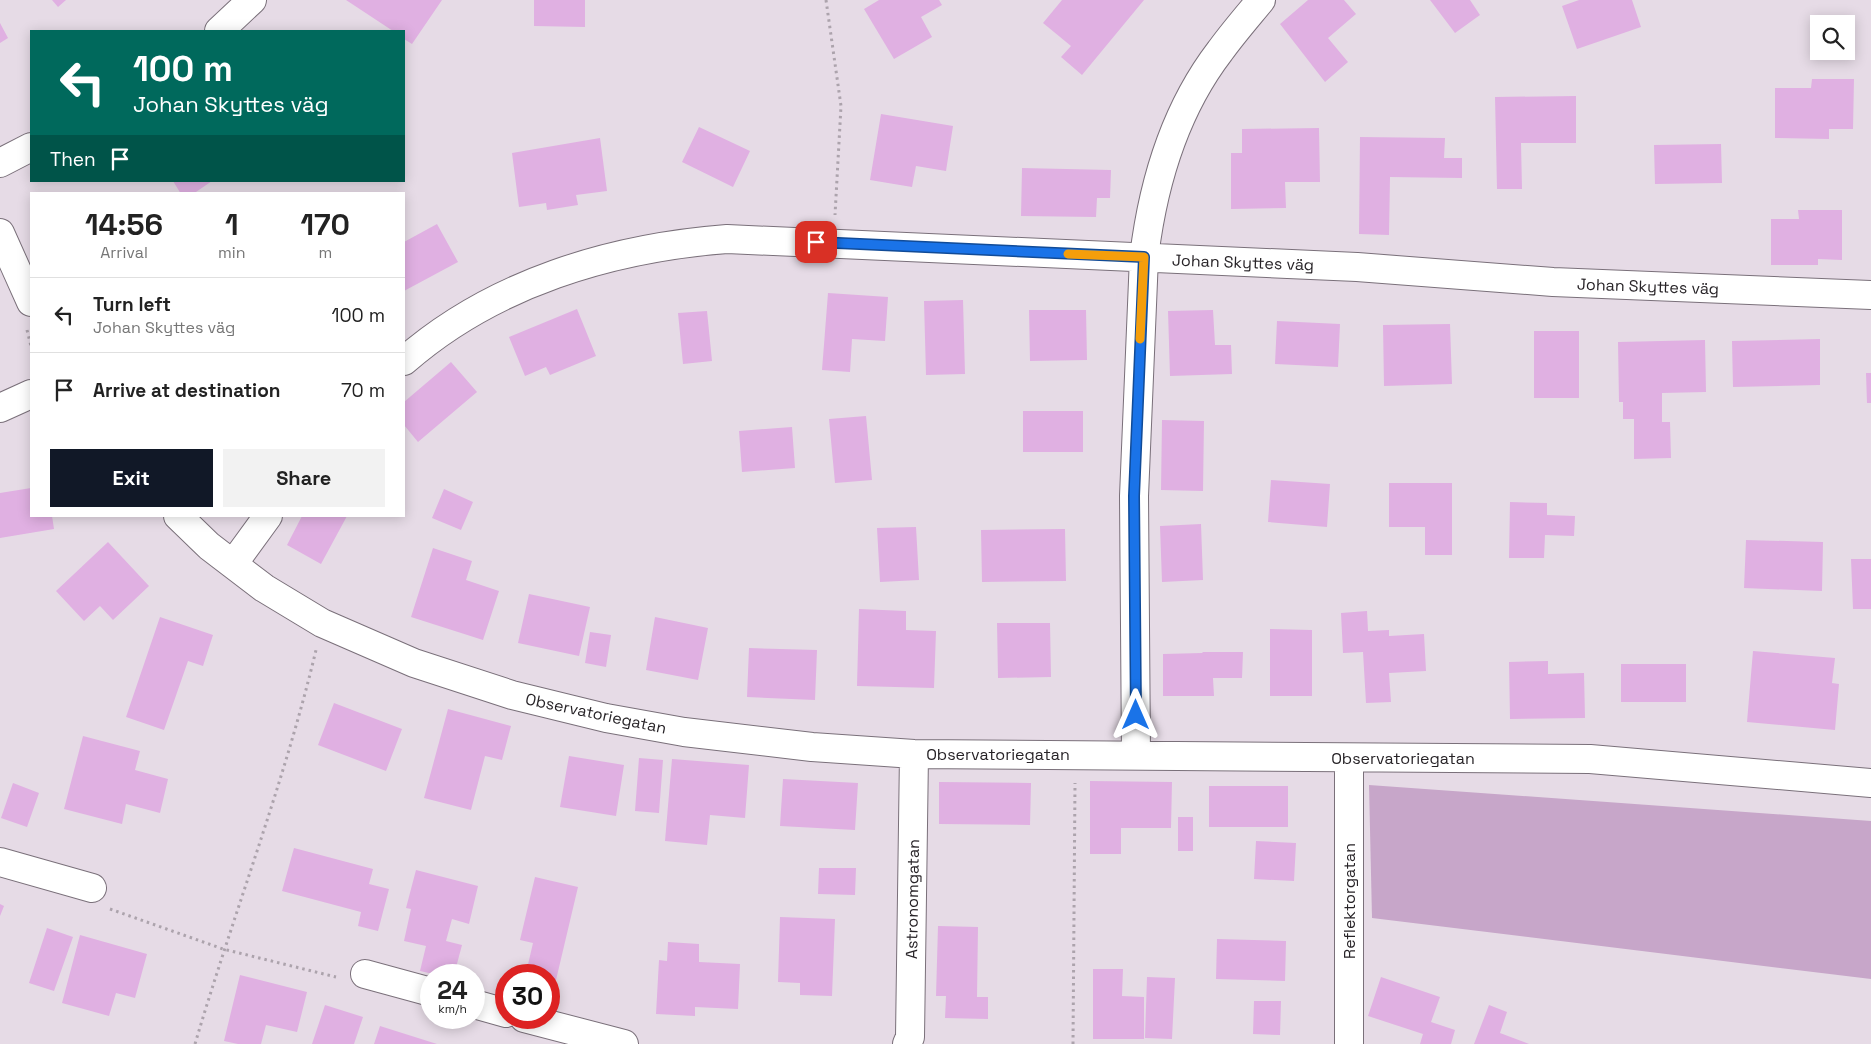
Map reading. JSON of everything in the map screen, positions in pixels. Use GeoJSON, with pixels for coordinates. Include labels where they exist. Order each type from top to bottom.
{"type":"FeatureCollection","features":[{"type":"Feature","properties":{"kind":"street"},"geometry":{"type":"LineString","coordinates":[[220,30],[252,0]]}},
{"type":"Feature","properties":{"kind":"street"},"geometry":{"type":"LineString","coordinates":[[1136,755],[1134,496],[1144,257],[1158,178],[1174,131],[1193,93],[1219,52],[1261,0]]}},
{"type":"Feature","properties":{"kind":"street"},"geometry":{"type":"LineString","coordinates":[[0,163],[30,148]]}},
{"type":"Feature","properties":{"kind":"street"},"geometry":{"type":"LineString","coordinates":[[0,233],[30,300]]}},
{"type":"Feature","properties":{"kind":"street","name":"Johan Skyttes väg"},"geometry":{"type":"LineString","coordinates":[[405,361],[418,349],[472,314],[516,290],[577,266],[627,252],[675,243],[727,239],[1357,266],[1553,282],[1871,295]]}},
{"type":"Feature","properties":{"kind":"street"},"geometry":{"type":"LineString","coordinates":[[0,408],[30,394]]}},
{"type":"Feature","properties":{"kind":"street","name":"Observatoriegatan"},"geometry":{"type":"LineString","coordinates":[[179,517],[209,546],[264,588],[322,624],[414,663],[512,695],[606,718],[684,732],[749,741],[914,754],[1590,759],[1871,783]]}},
{"type":"Feature","properties":{"kind":"street"},"geometry":{"type":"LineString","coordinates":[[233,564],[267,517]]}},
{"type":"Feature","properties":{"kind":"street","name":"Astronomgatan"},"geometry":{"type":"LineString","coordinates":[[907,1044],[910,1037],[914,754]]}},
{"type":"Feature","properties":{"kind":"street","name":"Reflektorgatan"},"geometry":{"type":"LineString","coordinates":[[1349,758],[1349,1044]]}},
{"type":"Feature","properties":{"kind":"street"},"geometry":{"type":"LineString","coordinates":[[0,862],[92,888]]}},
{"type":"Feature","properties":{"kind":"street"},"geometry":{"type":"LineString","coordinates":[[365,974],[420,989]]}},
{"type":"Feature","properties":{"kind":"street"},"geometry":{"type":"LineString","coordinates":[[560,1027],[624,1044]]}},
{"type":"Feature","properties":{"kind":"path"},"geometry":{"type":"LineString","coordinates":[[826,0],[841,106],[834,243]]}},
{"type":"Feature","properties":{"kind":"path"},"geometry":{"type":"LineString","coordinates":[[195,1044],[223,949],[300,714],[322,624]]}},
{"type":"Feature","properties":{"kind":"path"},"geometry":{"type":"LineString","coordinates":[[1073,1044],[1076,755]]}},
{"type":"Feature","properties":{"kind":"path"},"geometry":{"type":"LineString","coordinates":[[92,888],[93,903],[223,949],[350,981],[365,974]]}},
{"type":"Feature","properties":{"kind":"shaded area"},"geometry":{"type":"Polygon","coordinates":[[[1369,785],[1871,821],[1871,979],[1372,918],[1369,785]]]}},
{"type":"Feature","properties":{"kind":"building"},"geometry":{"type":"Polygon","coordinates":[[[52,0],[66,0],[58,7],[52,0]]]}},
{"type":"Feature","properties":{"kind":"building"},"geometry":{"type":"Polygon","coordinates":[[[346,0],[442,0],[412,44],[405,40],[405,30],[391,30],[346,0]]]}},
{"type":"Feature","properties":{"kind":"building"},"geometry":{"type":"Polygon","coordinates":[[[534,0],[585,0],[585,27],[534,26],[534,0]]]}},
{"type":"Feature","properties":{"kind":"building"},"geometry":{"type":"Polygon","coordinates":[[[879,0],[939,0],[942,5],[921,17],[932,37],[894,59],[864,9],[879,0]]]}},
{"type":"Feature","properties":{"kind":"building"},"geometry":{"type":"Polygon","coordinates":[[[1062,0],[1144,0],[1082,75],[1061,57],[1071,46],[1043,23],[1062,0]]]}},
{"type":"Feature","properties":{"kind":"building"},"geometry":{"type":"Polygon","coordinates":[[[1308,0],[1344,0],[1356,14],[1328,38],[1348,62],[1325,82],[1280,24],[1308,0]]]}},
{"type":"Feature","properties":{"kind":"building"},"geometry":{"type":"Polygon","coordinates":[[[1430,0],[1470,0],[1480,15],[1455,33],[1430,0]]]}},
{"type":"Feature","properties":{"kind":"building"},"geometry":{"type":"Polygon","coordinates":[[[1579,0],[1632,0],[1641,27],[1577,49],[1562,6],[1579,0]]]}},
{"type":"Feature","properties":{"kind":"building"},"geometry":{"type":"Polygon","coordinates":[[[0,23],[8,38],[0,43],[0,23]]]}},
{"type":"Feature","properties":{"kind":"building"},"geometry":{"type":"Polygon","coordinates":[[[1812,79],[1854,79],[1853,129],[1829,129],[1829,139],[1775,138],[1775,88],[1811,88],[1812,79]]]}},
{"type":"Feature","properties":{"kind":"building"},"geometry":{"type":"Polygon","coordinates":[[[1576,96],[1576,143],[1521,143],[1522,189],[1497,189],[1495,97],[1576,96]]]}},
{"type":"Feature","properties":{"kind":"building"},"geometry":{"type":"Polygon","coordinates":[[[881,114],[953,126],[946,171],[916,166],[912,187],[870,180],[881,114]]]}},
{"type":"Feature","properties":{"kind":"building"},"geometry":{"type":"Polygon","coordinates":[[[699,127],[750,151],[733,187],[682,162],[699,127]]]}},
{"type":"Feature","properties":{"kind":"building"},"geometry":{"type":"Polygon","coordinates":[[[1319,128],[1320,182],[1285,182],[1286,208],[1231,209],[1231,153],[1242,153],[1242,129],[1319,128]]]}},
{"type":"Feature","properties":{"kind":"building"},"geometry":{"type":"Polygon","coordinates":[[[1360,137],[1445,138],[1444,158],[1462,158],[1462,178],[1390,177],[1389,235],[1359,234],[1360,137]]]}},
{"type":"Feature","properties":{"kind":"building"},"geometry":{"type":"Polygon","coordinates":[[[600,138],[607,191],[576,195],[578,205],[547,210],[546,203],[519,207],[512,153],[600,138]]]}},
{"type":"Feature","properties":{"kind":"building"},"geometry":{"type":"Polygon","coordinates":[[[1721,144],[1722,183],[1655,184],[1654,145],[1721,144]]]}},
{"type":"Feature","properties":{"kind":"building"},"geometry":{"type":"Polygon","coordinates":[[[1022,168],[1111,170],[1110,198],[1097,198],[1096,217],[1021,216],[1022,168]]]}},
{"type":"Feature","properties":{"kind":"building"},"geometry":{"type":"Polygon","coordinates":[[[174,182],[211,182],[196,192],[180,192],[174,182]]]}},
{"type":"Feature","properties":{"kind":"building"},"geometry":{"type":"Polygon","coordinates":[[[1798,210],[1842,210],[1842,260],[1818,259],[1818,265],[1771,265],[1771,219],[1799,219],[1798,210]]]}},
{"type":"Feature","properties":{"kind":"building"},"geometry":{"type":"Polygon","coordinates":[[[437,224],[458,262],[405,290],[405,241],[437,224]]]}},
{"type":"Feature","properties":{"kind":"building"},"geometry":{"type":"Polygon","coordinates":[[[828,293],[888,297],[885,341],[852,339],[850,372],[822,370],[828,293]]]}},
{"type":"Feature","properties":{"kind":"building"},"geometry":{"type":"Polygon","coordinates":[[[963,300],[965,374],[926,375],[924,301],[963,300]]]}},
{"type":"Feature","properties":{"kind":"building"},"geometry":{"type":"Polygon","coordinates":[[[577,309],[596,356],[550,375],[546,367],[525,376],[509,337],[577,309]]]}},
{"type":"Feature","properties":{"kind":"building"},"geometry":{"type":"Polygon","coordinates":[[[1029,310],[1086,310],[1087,360],[1030,361],[1029,310]]]}},
{"type":"Feature","properties":{"kind":"building"},"geometry":{"type":"Polygon","coordinates":[[[1213,310],[1215,345],[1231,345],[1232,374],[1170,376],[1168,311],[1213,310]]]}},
{"type":"Feature","properties":{"kind":"building"},"geometry":{"type":"Polygon","coordinates":[[[707,311],[712,361],[683,364],[678,313],[707,311]]]}},
{"type":"Feature","properties":{"kind":"building"},"geometry":{"type":"Polygon","coordinates":[[[1277,321],[1340,324],[1338,367],[1275,364],[1277,321]]]}},
{"type":"Feature","properties":{"kind":"building"},"geometry":{"type":"Polygon","coordinates":[[[1450,324],[1452,384],[1384,386],[1383,325],[1450,324]]]}},
{"type":"Feature","properties":{"kind":"building"},"geometry":{"type":"Polygon","coordinates":[[[1534,331],[1579,331],[1579,398],[1534,398],[1534,331]]]}},
{"type":"Feature","properties":{"kind":"building"},"geometry":{"type":"Polygon","coordinates":[[[1820,339],[1820,385],[1733,387],[1732,341],[1820,339]]]}},
{"type":"Feature","properties":{"kind":"building"},"geometry":{"type":"Polygon","coordinates":[[[1705,340],[1706,392],[1662,393],[1662,422],[1670,422],[1671,458],[1634,459],[1634,419],[1623,419],[1623,402],[1619,402],[1618,342],[1705,340]]]}},
{"type":"Feature","properties":{"kind":"building"},"geometry":{"type":"Polygon","coordinates":[[[451,362],[477,392],[418,442],[405,426],[405,401],[451,362]]]}},
{"type":"Feature","properties":{"kind":"building"},"geometry":{"type":"Polygon","coordinates":[[[1866,373],[1871,373],[1871,403],[1867,403],[1866,373]]]}},
{"type":"Feature","properties":{"kind":"building"},"geometry":{"type":"Polygon","coordinates":[[[1023,411],[1083,411],[1083,452],[1023,452],[1023,411]]]}},
{"type":"Feature","properties":{"kind":"building"},"geometry":{"type":"Polygon","coordinates":[[[866,416],[872,480],[835,483],[829,419],[866,416]]]}},
{"type":"Feature","properties":{"kind":"building"},"geometry":{"type":"Polygon","coordinates":[[[1162,420],[1204,421],[1203,491],[1161,490],[1162,420]]]}},
{"type":"Feature","properties":{"kind":"building"},"geometry":{"type":"Polygon","coordinates":[[[792,427],[795,468],[742,472],[739,431],[792,427]]]}},
{"type":"Feature","properties":{"kind":"building"},"geometry":{"type":"Polygon","coordinates":[[[1271,480],[1330,484],[1327,527],[1268,522],[1271,480]]]}},
{"type":"Feature","properties":{"kind":"building"},"geometry":{"type":"Polygon","coordinates":[[[1389,483],[1452,483],[1452,555],[1425,555],[1425,527],[1389,527],[1389,483]]]}},
{"type":"Feature","properties":{"kind":"building"},"geometry":{"type":"Polygon","coordinates":[[[30,488],[30,517],[52,517],[54,529],[0,538],[0,493],[30,488]]]}},
{"type":"Feature","properties":{"kind":"building"},"geometry":{"type":"Polygon","coordinates":[[[444,489],[473,502],[461,530],[432,518],[444,489]]]}},
{"type":"Feature","properties":{"kind":"building"},"geometry":{"type":"Polygon","coordinates":[[[1510,502],[1547,503],[1547,515],[1575,516],[1574,536],[1545,535],[1544,558],[1509,558],[1510,502]]]}},
{"type":"Feature","properties":{"kind":"building"},"geometry":{"type":"Polygon","coordinates":[[[301,517],[346,517],[321,564],[287,545],[301,517]]]}},
{"type":"Feature","properties":{"kind":"building"},"geometry":{"type":"Polygon","coordinates":[[[1201,524],[1203,580],[1162,582],[1160,526],[1201,524]]]}},
{"type":"Feature","properties":{"kind":"building"},"geometry":{"type":"Polygon","coordinates":[[[916,527],[919,580],[880,582],[877,528],[916,527]]]}},
{"type":"Feature","properties":{"kind":"building"},"geometry":{"type":"Polygon","coordinates":[[[1065,529],[1066,581],[982,582],[981,530],[1065,529]]]}},
{"type":"Feature","properties":{"kind":"building"},"geometry":{"type":"Polygon","coordinates":[[[1746,540],[1823,542],[1822,591],[1744,588],[1746,540]]]}},
{"type":"Feature","properties":{"kind":"building"},"geometry":{"type":"Polygon","coordinates":[[[108,542],[149,586],[113,620],[100,606],[84,621],[56,591],[108,542]]]}},
{"type":"Feature","properties":{"kind":"building"},"geometry":{"type":"Polygon","coordinates":[[[433,548],[472,561],[466,580],[499,591],[483,640],[411,617],[433,548]]]}},
{"type":"Feature","properties":{"kind":"building"},"geometry":{"type":"Polygon","coordinates":[[[1851,559],[1871,559],[1871,609],[1853,609],[1851,559]]]}},
{"type":"Feature","properties":{"kind":"building"},"geometry":{"type":"Polygon","coordinates":[[[529,594],[590,607],[579,656],[518,643],[529,594]]]}},
{"type":"Feature","properties":{"kind":"building"},"geometry":{"type":"Polygon","coordinates":[[[859,609],[906,611],[906,630],[936,631],[934,688],[857,686],[859,609]]]}},
{"type":"Feature","properties":{"kind":"building"},"geometry":{"type":"Polygon","coordinates":[[[1367,611],[1368,631],[1389,630],[1389,636],[1424,634],[1426,671],[1389,673],[1391,702],[1366,703],[1363,652],[1343,653],[1341,613],[1367,611]]]}},
{"type":"Feature","properties":{"kind":"building"},"geometry":{"type":"Polygon","coordinates":[[[160,617],[213,635],[203,666],[188,661],[164,730],[126,717],[160,617]]]}},
{"type":"Feature","properties":{"kind":"building"},"geometry":{"type":"Polygon","coordinates":[[[655,617],[708,628],[698,680],[646,670],[655,617]]]}},
{"type":"Feature","properties":{"kind":"building"},"geometry":{"type":"Polygon","coordinates":[[[997,623],[1050,623],[1051,677],[998,678],[997,623]]]}},
{"type":"Feature","properties":{"kind":"building"},"geometry":{"type":"Polygon","coordinates":[[[1270,629],[1312,630],[1312,696],[1270,696],[1270,629]]]}},
{"type":"Feature","properties":{"kind":"building"},"geometry":{"type":"Polygon","coordinates":[[[590,632],[611,635],[606,667],[585,663],[590,632]]]}},
{"type":"Feature","properties":{"kind":"building"},"geometry":{"type":"Polygon","coordinates":[[[749,648],[817,650],[815,700],[747,697],[749,648]]]}},
{"type":"Feature","properties":{"kind":"building"},"geometry":{"type":"Polygon","coordinates":[[[1753,651],[1835,658],[1832,683],[1839,684],[1835,730],[1747,722],[1753,651]]]}},
{"type":"Feature","properties":{"kind":"building"},"geometry":{"type":"Polygon","coordinates":[[[1243,652],[1242,678],[1213,678],[1214,696],[1163,696],[1163,654],[1243,652]]]}},
{"type":"Feature","properties":{"kind":"building"},"geometry":{"type":"Polygon","coordinates":[[[1548,661],[1548,674],[1584,673],[1585,718],[1510,719],[1509,662],[1548,661]]]}},
{"type":"Feature","properties":{"kind":"building"},"geometry":{"type":"Polygon","coordinates":[[[1621,664],[1686,664],[1686,702],[1621,702],[1621,664]]]}},
{"type":"Feature","properties":{"kind":"building"},"geometry":{"type":"Polygon","coordinates":[[[334,703],[402,729],[386,771],[318,745],[334,703]]]}},
{"type":"Feature","properties":{"kind":"building"},"geometry":{"type":"Polygon","coordinates":[[[448,709],[511,726],[502,760],[485,756],[471,810],[424,798],[448,709]]]}},
{"type":"Feature","properties":{"kind":"building"},"geometry":{"type":"Polygon","coordinates":[[[83,736],[140,751],[135,770],[168,779],[160,813],[126,804],[122,824],[64,809],[83,736]]]}},
{"type":"Feature","properties":{"kind":"building"},"geometry":{"type":"Polygon","coordinates":[[[569,756],[624,765],[616,816],[560,807],[569,756]]]}},
{"type":"Feature","properties":{"kind":"building"},"geometry":{"type":"Polygon","coordinates":[[[639,758],[663,760],[659,813],[635,811],[639,758]]]}},
{"type":"Feature","properties":{"kind":"building"},"geometry":{"type":"Polygon","coordinates":[[[672,759],[749,765],[745,818],[710,815],[707,845],[665,841],[672,759]]]}},
{"type":"Feature","properties":{"kind":"building"},"geometry":{"type":"Polygon","coordinates":[[[783,779],[858,783],[855,830],[780,826],[783,779]]]}},
{"type":"Feature","properties":{"kind":"building"},"geometry":{"type":"Polygon","coordinates":[[[1090,781],[1172,782],[1171,828],[1121,828],[1121,854],[1090,854],[1090,781]]]}},
{"type":"Feature","properties":{"kind":"building"},"geometry":{"type":"Polygon","coordinates":[[[939,782],[1031,783],[1030,825],[939,824],[939,782]]]}},
{"type":"Feature","properties":{"kind":"building"},"geometry":{"type":"Polygon","coordinates":[[[13,783],[39,793],[27,827],[1,818],[13,783]]]}},
{"type":"Feature","properties":{"kind":"building"},"geometry":{"type":"Polygon","coordinates":[[[1209,786],[1288,786],[1288,827],[1209,827],[1209,786]]]}},
{"type":"Feature","properties":{"kind":"building"},"geometry":{"type":"Polygon","coordinates":[[[1178,817],[1193,817],[1193,851],[1178,851],[1178,817]]]}},
{"type":"Feature","properties":{"kind":"building"},"geometry":{"type":"Polygon","coordinates":[[[1256,841],[1296,843],[1294,881],[1254,879],[1256,841]]]}},
{"type":"Feature","properties":{"kind":"building"},"geometry":{"type":"Polygon","coordinates":[[[294,848],[373,869],[369,884],[389,889],[378,931],[358,926],[361,912],[282,891],[294,848]]]}},
{"type":"Feature","properties":{"kind":"building"},"geometry":{"type":"Polygon","coordinates":[[[819,868],[856,868],[855,895],[818,894],[819,868]]]}},
{"type":"Feature","properties":{"kind":"building"},"geometry":{"type":"Polygon","coordinates":[[[416,870],[478,886],[469,924],[452,919],[446,941],[462,945],[457,964],[422,964],[426,946],[404,941],[411,909],[406,908],[416,870]]]}},
{"type":"Feature","properties":{"kind":"building"},"geometry":{"type":"Polygon","coordinates":[[[535,877],[578,887],[560,964],[528,964],[533,943],[520,940],[535,877]]]}},
{"type":"Feature","properties":{"kind":"building"},"geometry":{"type":"Polygon","coordinates":[[[0,904],[4,906],[0,916],[0,904]]]}},
{"type":"Feature","properties":{"kind":"building"},"geometry":{"type":"Polygon","coordinates":[[[780,917],[835,919],[832,996],[800,995],[800,983],[778,982],[780,917]]]}},
{"type":"Feature","properties":{"kind":"building"},"geometry":{"type":"Polygon","coordinates":[[[938,926],[978,927],[977,997],[988,997],[988,1019],[945,1018],[946,996],[936,996],[938,926]]]}},
{"type":"Feature","properties":{"kind":"building"},"geometry":{"type":"Polygon","coordinates":[[[47,928],[73,937],[54,991],[29,983],[47,928]]]}},
{"type":"Feature","properties":{"kind":"building"},"geometry":{"type":"Polygon","coordinates":[[[80,935],[147,954],[135,998],[116,993],[109,1016],[62,1003],[80,935]]]}},
{"type":"Feature","properties":{"kind":"building"},"geometry":{"type":"Polygon","coordinates":[[[1217,939],[1286,941],[1285,981],[1216,979],[1217,939]]]}},
{"type":"Feature","properties":{"kind":"building"},"geometry":{"type":"Polygon","coordinates":[[[668,942],[699,944],[699,962],[740,964],[738,1009],[695,1007],[695,1016],[656,1014],[659,960],[667,961],[668,942]]]}},
{"type":"Feature","properties":{"kind":"building"},"geometry":{"type":"Polygon","coordinates":[[[1093,969],[1123,969],[1122,996],[1144,997],[1144,1039],[1093,1039],[1093,969]]]}},
{"type":"Feature","properties":{"kind":"building"},"geometry":{"type":"Polygon","coordinates":[[[240,975],[307,992],[297,1032],[266,1025],[261,1044],[238,1044],[224,1041],[240,975]]]}},
{"type":"Feature","properties":{"kind":"building"},"geometry":{"type":"Polygon","coordinates":[[[1147,977],[1175,978],[1172,1039],[1145,1038],[1147,977]]]}},
{"type":"Feature","properties":{"kind":"building"},"geometry":{"type":"Polygon","coordinates":[[[1381,977],[1440,997],[1431,1022],[1455,1030],[1451,1044],[1420,1044],[1423,1034],[1368,1016],[1381,977]]]}},
{"type":"Feature","properties":{"kind":"building"},"geometry":{"type":"Polygon","coordinates":[[[1254,1001],[1281,1001],[1280,1035],[1253,1034],[1254,1001]]]}},
{"type":"Feature","properties":{"kind":"building"},"geometry":{"type":"Polygon","coordinates":[[[325,1005],[363,1017],[354,1044],[312,1044],[325,1005]]]}},
{"type":"Feature","properties":{"kind":"building"},"geometry":{"type":"Polygon","coordinates":[[[1489,1005],[1507,1012],[1500,1033],[1529,1044],[1474,1044],[1489,1005]]]}},
{"type":"Feature","properties":{"kind":"building"},"geometry":{"type":"Polygon","coordinates":[[[380,1026],[437,1044],[374,1044],[380,1026]]]}},
{"type":"Feature","properties":{"kind":"slow traffic"},"geometry":{"type":"LineString","coordinates":[[1068,254],[1144,257],[1140,339]]}},
{"type":"Feature","properties":{"kind":"route"},"geometry":{"type":"LineString","coordinates":[[816,242],[1144,257],[1134,496],[1136,715]]}}]}
